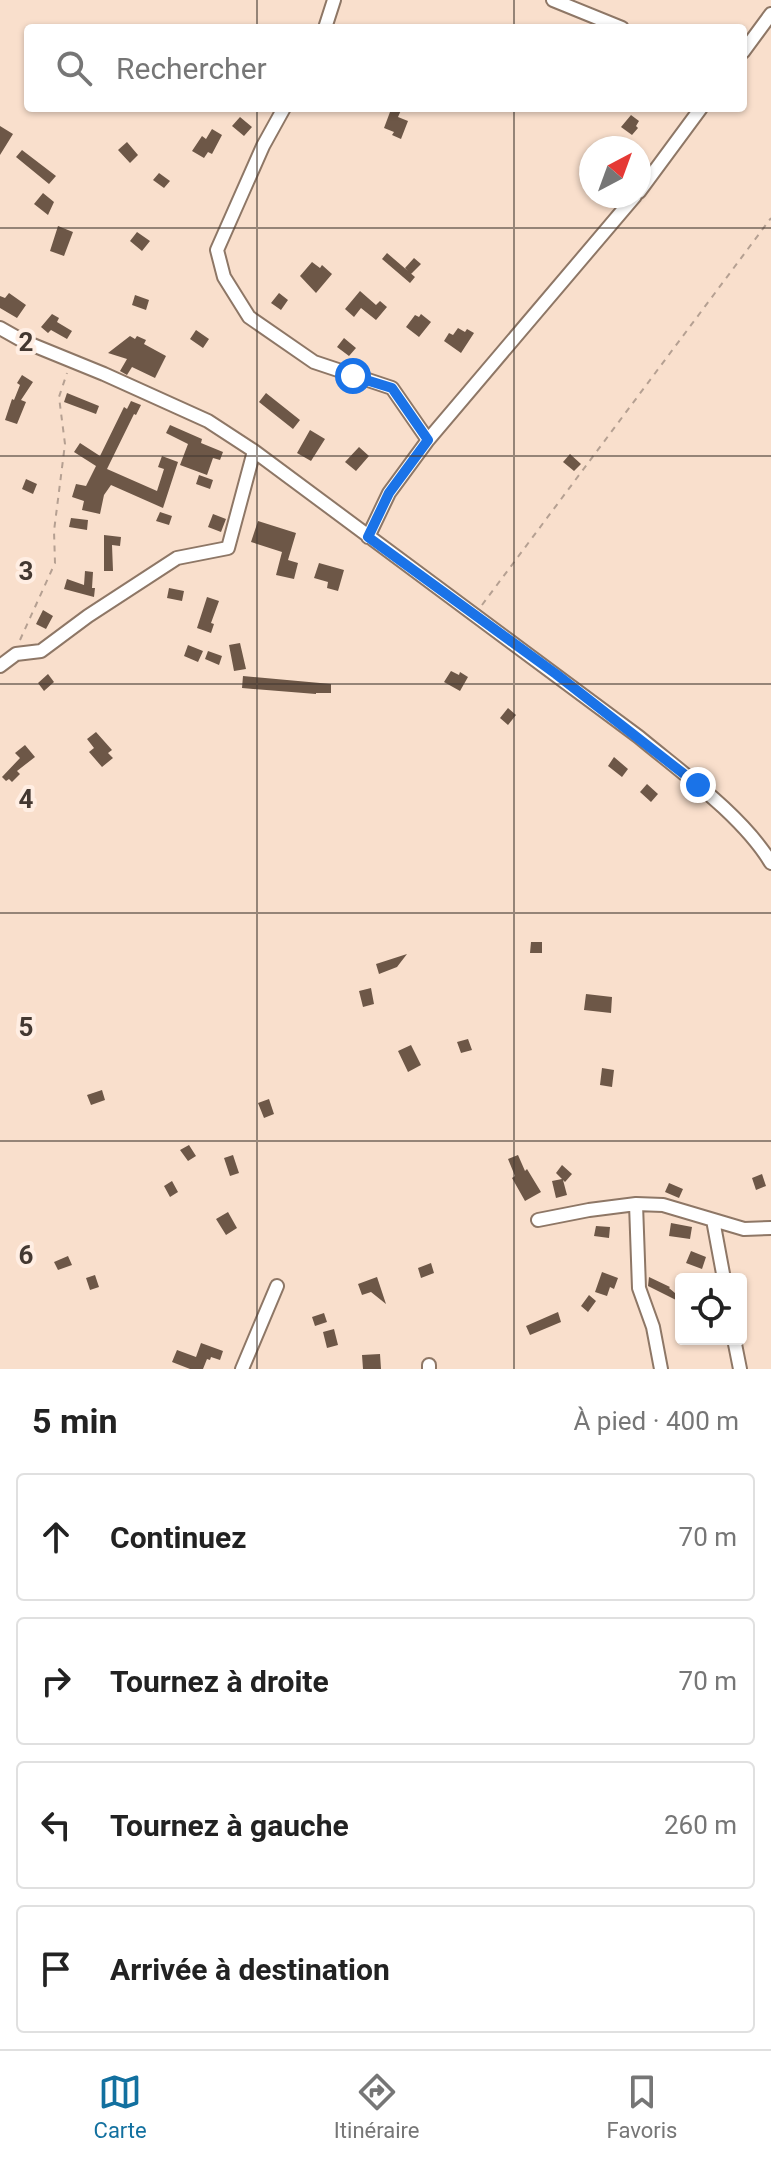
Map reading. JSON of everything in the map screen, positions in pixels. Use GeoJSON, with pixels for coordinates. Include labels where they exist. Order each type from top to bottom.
{"type":"FeatureCollection","features":[{"type":"Feature","properties":{"kind":"street"},"geometry":{"type":"LineString","coordinates":[[326,24],[334,0]]}},
{"type":"Feature","properties":{"kind":"street"},"geometry":{"type":"LineString","coordinates":[[553,0],[612,24]]}},
{"type":"Feature","properties":{"kind":"street"},"geometry":{"type":"LineString","coordinates":[[747,47],[771,14]]}},
{"type":"Feature","properties":{"kind":"street"},"geometry":{"type":"LineString","coordinates":[[282,112],[263,146],[217,250],[224,277],[249,317],[314,362],[392,388],[428,440]]}},
{"type":"Feature","properties":{"kind":"street"},"geometry":{"type":"LineString","coordinates":[[651,175],[698,112]]}},
{"type":"Feature","properties":{"kind":"street"},"geometry":{"type":"LineString","coordinates":[[368,537],[389,493],[428,440],[625,208]]}},
{"type":"Feature","properties":{"kind":"street"},"geometry":{"type":"LineString","coordinates":[[0,328],[23,341],[208,421],[254,451],[556,674],[698,785],[736,820],[771,863]]}},
{"type":"Feature","properties":{"kind":"street"},"geometry":{"type":"LineString","coordinates":[[0,666],[16,654],[41,651],[177,558],[228,548],[254,451]]}},
{"type":"Feature","properties":{"kind":"street"},"geometry":{"type":"LineString","coordinates":[[538,1220],[636,1204],[663,1205],[744,1229],[771,1228]]}},
{"type":"Feature","properties":{"kind":"street"},"geometry":{"type":"LineString","coordinates":[[636,1204],[639,1288],[653,1327],[661,1369]]}},
{"type":"Feature","properties":{"kind":"street"},"geometry":{"type":"LineString","coordinates":[[713,1220],[723,1273]]}},
{"type":"Feature","properties":{"kind":"street"},"geometry":{"type":"LineString","coordinates":[[242,1369],[277,1286]]}},
{"type":"Feature","properties":{"kind":"street"},"geometry":{"type":"LineString","coordinates":[[735,1345],[740,1369]]}},
{"type":"Feature","properties":{"kind":"path"},"geometry":{"type":"LineString","coordinates":[[474,615],[771,218]]}},
{"type":"Feature","properties":{"kind":"path"},"geometry":{"type":"LineString","coordinates":[[11,658],[55,563],[54,531],[65,444],[59,397],[71,361]]}},
{"type":"Feature","properties":{"kind":"building"},"geometry":{"type":"Polygon","coordinates":[[[390,112],[400,112],[398,117],[408,121],[401,139],[384,128],[390,112]]]}},
{"type":"Feature","properties":{"kind":"building"},"geometry":{"type":"Polygon","coordinates":[[[631,115],[639,121],[632,135],[621,127],[631,115]]]}},
{"type":"Feature","properties":{"kind":"building"},"geometry":{"type":"Polygon","coordinates":[[[240,117],[252,127],[244,136],[232,126],[240,117]]]}},
{"type":"Feature","properties":{"kind":"building"},"geometry":{"type":"Polygon","coordinates":[[[0,126],[13,134],[0,155],[0,126]]]}},
{"type":"Feature","properties":{"kind":"building"},"geometry":{"type":"Polygon","coordinates":[[[212,129],[222,135],[212,154],[208,152],[204,158],[192,151],[202,136],[206,139],[212,129]]]}},
{"type":"Feature","properties":{"kind":"building"},"geometry":{"type":"Polygon","coordinates":[[[127,142],[138,155],[130,163],[118,150],[127,142]]]}},
{"type":"Feature","properties":{"kind":"building"},"geometry":{"type":"Polygon","coordinates":[[[22,150],[56,176],[49,184],[16,157],[22,150]]]}},
{"type":"Feature","properties":{"kind":"building"},"geometry":{"type":"Polygon","coordinates":[[[159,173],[170,181],[164,188],[153,180],[159,173]]]}},
{"type":"Feature","properties":{"kind":"building"},"geometry":{"type":"Polygon","coordinates":[[[43,193],[54,202],[48,215],[34,204],[43,193]]]}},
{"type":"Feature","properties":{"kind":"building"},"geometry":{"type":"Polygon","coordinates":[[[58,226],[73,232],[64,256],[50,251],[58,226]]]}},
{"type":"Feature","properties":{"kind":"building"},"geometry":{"type":"Polygon","coordinates":[[[137,232],[150,241],[142,251],[130,241],[137,232]]]}},
{"type":"Feature","properties":{"kind":"building"},"geometry":{"type":"Polygon","coordinates":[[[387,253],[415,277],[410,283],[382,259],[387,253]]]}},
{"type":"Feature","properties":{"kind":"building"},"geometry":{"type":"Polygon","coordinates":[[[414,258],[421,264],[411,274],[405,268],[414,258]]]}},
{"type":"Feature","properties":{"kind":"building"},"geometry":{"type":"Polygon","coordinates":[[[312,262],[320,268],[322,265],[332,274],[316,293],[300,276],[312,262]]]}},
{"type":"Feature","properties":{"kind":"building"},"geometry":{"type":"Polygon","coordinates":[[[360,291],[376,305],[380,301],[387,307],[376,320],[361,308],[354,317],[345,309],[360,291]]]}},
{"type":"Feature","properties":{"kind":"building"},"geometry":{"type":"Polygon","coordinates":[[[9,293],[26,305],[17,318],[0,308],[0,296],[5,298],[9,293]]]}},
{"type":"Feature","properties":{"kind":"building"},"geometry":{"type":"Polygon","coordinates":[[[279,293],[288,300],[281,310],[271,303],[279,293]]]}},
{"type":"Feature","properties":{"kind":"building"},"geometry":{"type":"Polygon","coordinates":[[[135,295],[149,300],[146,310],[132,305],[135,295]]]}},
{"type":"Feature","properties":{"kind":"building"},"geometry":{"type":"Polygon","coordinates":[[[52,314],[59,318],[57,322],[72,331],[67,339],[51,330],[48,333],[41,327],[52,314]]]}},
{"type":"Feature","properties":{"kind":"building"},"geometry":{"type":"Polygon","coordinates":[[[421,314],[431,322],[419,337],[406,327],[415,315],[419,317],[421,314]]]}},
{"type":"Feature","properties":{"kind":"building"},"geometry":{"type":"Polygon","coordinates":[[[458,328],[474,333],[461,353],[444,341],[449,333],[453,335],[458,328]]]}},
{"type":"Feature","properties":{"kind":"building"},"geometry":{"type":"Polygon","coordinates":[[[196,330],[209,339],[203,348],[190,339],[196,330]]]}},
{"type":"Feature","properties":{"kind":"building"},"geometry":{"type":"Polygon","coordinates":[[[130,336],[146,340],[144,344],[166,356],[155,378],[132,367],[127,375],[120,371],[127,359],[108,353],[130,336]]]}},
{"type":"Feature","properties":{"kind":"building"},"geometry":{"type":"Polygon","coordinates":[[[344,338],[356,348],[349,356],[337,347],[344,338]]]}},
{"type":"Feature","properties":{"kind":"building"},"geometry":{"type":"Polygon","coordinates":[[[22,375],[33,382],[21,400],[26,402],[17,424],[5,420],[22,375]]]}},
{"type":"Feature","properties":{"kind":"building"},"geometry":{"type":"Polygon","coordinates":[[[67,393],[99,406],[96,414],[64,402],[67,393]]]}},
{"type":"Feature","properties":{"kind":"building"},"geometry":{"type":"Polygon","coordinates":[[[266,393],[300,420],[293,429],[259,402],[266,393]]]}},
{"type":"Feature","properties":{"kind":"building"},"geometry":{"type":"Polygon","coordinates":[[[131,401],[141,405],[107,469],[157,491],[164,469],[158,467],[162,456],[178,462],[163,508],[111,485],[104,495],[100,514],[82,510],[84,501],[72,497],[76,484],[86,486],[96,466],[74,452],[80,443],[100,456],[124,407],[127,409],[131,401]]]}},
{"type":"Feature","properties":{"kind":"building"},"geometry":{"type":"Polygon","coordinates":[[[170,425],[223,452],[220,460],[213,458],[207,475],[180,465],[188,444],[166,433],[170,425]]]}},
{"type":"Feature","properties":{"kind":"building"},"geometry":{"type":"Polygon","coordinates":[[[310,430],[325,439],[311,461],[297,453],[310,430]]]}},
{"type":"Feature","properties":{"kind":"building"},"geometry":{"type":"Polygon","coordinates":[[[359,447],[369,456],[356,471],[345,462],[359,447]]]}},
{"type":"Feature","properties":{"kind":"building"},"geometry":{"type":"Polygon","coordinates":[[[570,454],[581,464],[574,471],[563,462],[570,454]]]}},
{"type":"Feature","properties":{"kind":"building"},"geometry":{"type":"Polygon","coordinates":[[[199,475],[213,480],[210,489],[196,484],[199,475]]]}},
{"type":"Feature","properties":{"kind":"building"},"geometry":{"type":"Polygon","coordinates":[[[26,479],[37,484],[33,494],[22,489],[26,479]]]}},
{"type":"Feature","properties":{"kind":"building"},"geometry":{"type":"Polygon","coordinates":[[[160,512],[172,516],[169,525],[156,521],[160,512]]]}},
{"type":"Feature","properties":{"kind":"building"},"geometry":{"type":"Polygon","coordinates":[[[213,514],[226,519],[221,532],[208,527],[213,514]]]}},
{"type":"Feature","properties":{"kind":"building"},"geometry":{"type":"Polygon","coordinates":[[[71,518],[88,520],[87,530],[69,527],[71,518]]]}},
{"type":"Feature","properties":{"kind":"building"},"geometry":{"type":"Polygon","coordinates":[[[258,521],[296,533],[288,560],[298,563],[294,579],[276,575],[282,552],[251,542],[258,521]]]}},
{"type":"Feature","properties":{"kind":"building"},"geometry":{"type":"Polygon","coordinates":[[[104,535],[121,537],[120,546],[112,545],[113,571],[104,571],[104,535]]]}},
{"type":"Feature","properties":{"kind":"building"},"geometry":{"type":"Polygon","coordinates":[[[319,563],[344,570],[338,591],[327,588],[328,582],[314,578],[319,563]]]}},
{"type":"Feature","properties":{"kind":"building"},"geometry":{"type":"Polygon","coordinates":[[[85,571],[93,572],[94,597],[64,589],[67,579],[84,585],[85,571]]]}},
{"type":"Feature","properties":{"kind":"building"},"geometry":{"type":"Polygon","coordinates":[[[169,588],[184,591],[182,601],[167,598],[169,588]]]}},
{"type":"Feature","properties":{"kind":"building"},"geometry":{"type":"Polygon","coordinates":[[[207,597],[219,601],[211,623],[214,624],[211,633],[197,628],[207,597]]]}},
{"type":"Feature","properties":{"kind":"building"},"geometry":{"type":"Polygon","coordinates":[[[43,610],[53,616],[46,629],[36,624],[43,610]]]}},
{"type":"Feature","properties":{"kind":"building"},"geometry":{"type":"Polygon","coordinates":[[[240,643],[246,669],[234,671],[229,645],[240,643]]]}},
{"type":"Feature","properties":{"kind":"building"},"geometry":{"type":"Polygon","coordinates":[[[188,645],[203,651],[198,662],[184,656],[188,645]]]}},
{"type":"Feature","properties":{"kind":"building"},"geometry":{"type":"Polygon","coordinates":[[[208,651],[222,656],[219,665],[205,659],[208,651]]]}},
{"type":"Feature","properties":{"kind":"building"},"geometry":{"type":"Polygon","coordinates":[[[451,671],[468,677],[460,691],[444,682],[451,671]]]}},
{"type":"Feature","properties":{"kind":"building"},"geometry":{"type":"Polygon","coordinates":[[[48,674],[54,682],[44,691],[38,683],[48,674]]]}},
{"type":"Feature","properties":{"kind":"building"},"geometry":{"type":"Polygon","coordinates":[[[243,676],[331,684],[331,693],[242,688],[243,676]]]}},
{"type":"Feature","properties":{"kind":"building"},"geometry":{"type":"Polygon","coordinates":[[[508,708],[516,715],[508,725],[500,718],[508,708]]]}},
{"type":"Feature","properties":{"kind":"building"},"geometry":{"type":"Polygon","coordinates":[[[96,732],[112,750],[108,753],[113,758],[102,767],[89,752],[94,748],[87,739],[96,732]]]}},
{"type":"Feature","properties":{"kind":"building"},"geometry":{"type":"Polygon","coordinates":[[[25,745],[35,757],[17,771],[20,774],[12,782],[9,779],[6,781],[2,777],[20,758],[15,753],[25,745]]]}},
{"type":"Feature","properties":{"kind":"building"},"geometry":{"type":"Polygon","coordinates":[[[614,757],[628,769],[622,777],[608,766],[614,757]]]}},
{"type":"Feature","properties":{"kind":"building"},"geometry":{"type":"Polygon","coordinates":[[[647,784],[658,794],[651,802],[640,792],[647,784]]]}},
{"type":"Feature","properties":{"kind":"building"},"geometry":{"type":"Polygon","coordinates":[[[531,942],[542,942],[542,953],[530,953],[531,942]]]}},
{"type":"Feature","properties":{"kind":"building"},"geometry":{"type":"Polygon","coordinates":[[[407,954],[397,967],[379,974],[376,964],[407,954]]]}},
{"type":"Feature","properties":{"kind":"building"},"geometry":{"type":"Polygon","coordinates":[[[371,988],[374,1004],[363,1007],[359,991],[371,988]]]}},
{"type":"Feature","properties":{"kind":"building"},"geometry":{"type":"Polygon","coordinates":[[[586,994],[612,997],[611,1013],[584,1010],[586,994]]]}},
{"type":"Feature","properties":{"kind":"building"},"geometry":{"type":"Polygon","coordinates":[[[468,1039],[472,1050],[461,1053],[457,1042],[468,1039]]]}},
{"type":"Feature","properties":{"kind":"building"},"geometry":{"type":"Polygon","coordinates":[[[411,1045],[421,1065],[408,1072],[398,1051],[411,1045]]]}},
{"type":"Feature","properties":{"kind":"building"},"geometry":{"type":"Polygon","coordinates":[[[602,1068],[614,1070],[612,1087],[600,1085],[602,1068]]]}},
{"type":"Feature","properties":{"kind":"building"},"geometry":{"type":"Polygon","coordinates":[[[102,1090],[105,1100],[91,1105],[87,1095],[102,1090]]]}},
{"type":"Feature","properties":{"kind":"building"},"geometry":{"type":"Polygon","coordinates":[[[269,1099],[274,1114],[264,1118],[258,1103],[269,1099]]]}},
{"type":"Feature","properties":{"kind":"building"},"geometry":{"type":"Polygon","coordinates":[[[189,1145],[196,1156],[188,1161],[180,1150],[189,1145]]]}},
{"type":"Feature","properties":{"kind":"building"},"geometry":{"type":"Polygon","coordinates":[[[233,1155],[239,1173],[230,1176],[224,1158],[233,1155]]]}},
{"type":"Feature","properties":{"kind":"building"},"geometry":{"type":"Polygon","coordinates":[[[518,1155],[525,1171],[527,1169],[541,1192],[525,1201],[512,1178],[515,1176],[508,1159],[518,1155]]]}},
{"type":"Feature","properties":{"kind":"building"},"geometry":{"type":"Polygon","coordinates":[[[562,1165],[572,1174],[565,1182],[563,1180],[567,1195],[556,1198],[552,1181],[562,1179],[556,1173],[562,1165]]]}},
{"type":"Feature","properties":{"kind":"building"},"geometry":{"type":"Polygon","coordinates":[[[762,1174],[766,1186],[756,1190],[752,1178],[762,1174]]]}},
{"type":"Feature","properties":{"kind":"building"},"geometry":{"type":"Polygon","coordinates":[[[172,1181],[178,1192],[170,1197],[164,1186],[172,1181]]]}},
{"type":"Feature","properties":{"kind":"building"},"geometry":{"type":"Polygon","coordinates":[[[669,1183],[683,1189],[679,1198],[665,1192],[669,1183]]]}},
{"type":"Feature","properties":{"kind":"building"},"geometry":{"type":"Polygon","coordinates":[[[228,1212],[237,1228],[226,1235],[216,1219],[228,1212]]]}},
{"type":"Feature","properties":{"kind":"building"},"geometry":{"type":"Polygon","coordinates":[[[671,1223],[692,1227],[690,1239],[669,1236],[671,1223]]]}},
{"type":"Feature","properties":{"kind":"building"},"geometry":{"type":"Polygon","coordinates":[[[596,1226],[610,1227],[609,1238],[594,1236],[596,1226]]]}},
{"type":"Feature","properties":{"kind":"building"},"geometry":{"type":"Polygon","coordinates":[[[691,1251],[706,1257],[702,1269],[686,1263],[691,1251]]]}},
{"type":"Feature","properties":{"kind":"building"},"geometry":{"type":"Polygon","coordinates":[[[68,1256],[72,1265],[58,1270],[54,1262],[68,1256]]]}},
{"type":"Feature","properties":{"kind":"building"},"geometry":{"type":"Polygon","coordinates":[[[431,1263],[434,1273],[421,1278],[418,1268],[431,1263]]]}},
{"type":"Feature","properties":{"kind":"building"},"geometry":{"type":"Polygon","coordinates":[[[602,1272],[618,1278],[607,1296],[595,1292],[602,1272]]]}},
{"type":"Feature","properties":{"kind":"building"},"geometry":{"type":"Polygon","coordinates":[[[95,1275],[99,1287],[90,1290],[86,1278],[95,1275]]]}},
{"type":"Feature","properties":{"kind":"building"},"geometry":{"type":"Polygon","coordinates":[[[377,1277],[386,1304],[371,1292],[362,1295],[358,1284],[377,1277]]]}},
{"type":"Feature","properties":{"kind":"building"},"geometry":{"type":"Polygon","coordinates":[[[649,1277],[670,1287],[675,1293],[675,1300],[648,1286],[649,1277]]]}},
{"type":"Feature","properties":{"kind":"building"},"geometry":{"type":"Polygon","coordinates":[[[589,1295],[596,1301],[588,1312],[581,1306],[589,1295]]]}},
{"type":"Feature","properties":{"kind":"building"},"geometry":{"type":"Polygon","coordinates":[[[558,1312],[561,1322],[530,1335],[526,1326],[558,1312]]]}},
{"type":"Feature","properties":{"kind":"building"},"geometry":{"type":"Polygon","coordinates":[[[324,1313],[327,1322],[315,1326],[312,1317],[324,1313]]]}},
{"type":"Feature","properties":{"kind":"building"},"geometry":{"type":"Polygon","coordinates":[[[334,1329],[338,1345],[327,1348],[323,1332],[334,1329]]]}},
{"type":"Feature","properties":{"kind":"building"},"geometry":{"type":"Polygon","coordinates":[[[201,1343],[223,1351],[220,1360],[207,1359],[203,1369],[190,1369],[172,1362],[177,1350],[196,1357],[201,1343]]]}},
{"type":"Feature","properties":{"kind":"building"},"geometry":{"type":"Polygon","coordinates":[[[380,1354],[381,1369],[363,1369],[362,1355],[380,1354]]]}},
{"type":"Feature","properties":{"kind":"route"},"geometry":{"type":"LineString","coordinates":[[353,376],[392,388],[428,440],[389,493],[368,537],[556,674],[698,785]]}}]}
